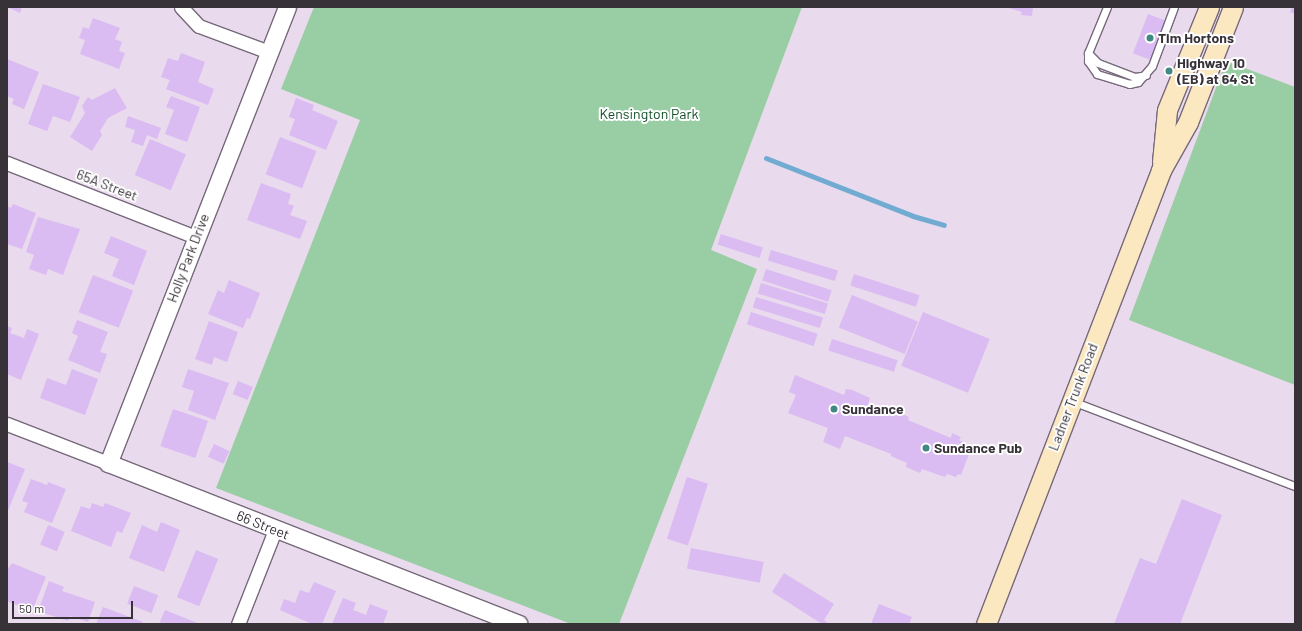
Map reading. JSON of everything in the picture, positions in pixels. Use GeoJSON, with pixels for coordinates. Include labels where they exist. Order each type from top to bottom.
{"type":"FeatureCollection","features":[{"type":"Feature","properties":{"kind":"main road","name":"Ladner Trunk Road"},"geometry":{"type":"LineString","coordinates":[[1161,170],[1167,110],[1209,7]]}},
{"type":"Feature","properties":{"kind":"main road","name":"Ladner Trunk Road"},"geometry":{"type":"LineString","coordinates":[[986,624],[1161,170],[1188,122],[1233,7]]}},
{"type":"Feature","properties":{"kind":"street"},"geometry":{"type":"LineString","coordinates":[[181,7],[199,26],[269,52]]}},
{"type":"Feature","properties":{"kind":"street","name":"Holly Park Drive"},"geometry":{"type":"LineString","coordinates":[[108,463],[287,7]]}},
{"type":"Feature","properties":{"kind":"street","name":"65A Street"},"geometry":{"type":"LineString","coordinates":[[7,163],[196,237]]}},
{"type":"Feature","properties":{"kind":"street","name":"66 Street"},"geometry":{"type":"LineString","coordinates":[[7,424],[275,530],[519,624]]}},
{"type":"Feature","properties":{"kind":"street"},"geometry":{"type":"LineString","coordinates":[[238,624],[275,530]]}},
{"type":"Feature","properties":{"kind":"lane"},"geometry":{"type":"LineString","coordinates":[[1107,7],[1088,52],[1088,61],[1097,74],[1119,82],[1138,82],[1146,75],[1174,7]]}},
{"type":"Feature","properties":{"kind":"lane"},"geometry":{"type":"LineString","coordinates":[[1088,52],[1098,63],[1135,77],[1146,75]]}},
{"type":"Feature","properties":{"kind":"lane"},"geometry":{"type":"LineString","coordinates":[[1072,401],[1295,486]]}},
{"type":"Feature","properties":{"kind":"green space","name":"Kensington Park"},"geometry":{"type":"Polygon","coordinates":[[[314,7],[802,7],[711,250],[757,269],[619,624],[571,624],[216,488],[360,120],[281,89],[314,7]]]}},
{"type":"Feature","properties":{"kind":"green space"},"geometry":{"type":"Polygon","coordinates":[[[1226,61],[1295,87],[1295,385],[1129,320],[1226,61]]]}},
{"type":"Feature","properties":{"kind":"building"},"geometry":{"type":"Polygon","coordinates":[[[7,7],[22,7],[20,13],[7,7]]]}},
{"type":"Feature","properties":{"kind":"building"},"geometry":{"type":"Polygon","coordinates":[[[1005,7],[1033,7],[1032,16],[1021,15],[1022,12],[1005,7]]]}},
{"type":"Feature","properties":{"kind":"building"},"geometry":{"type":"Polygon","coordinates":[[[1292,7],[1295,7],[1295,14],[1290,12],[1292,7]]]}},
{"type":"Feature","properties":{"kind":"building"},"geometry":{"type":"Polygon","coordinates":[[[1148,14],[1166,21],[1151,60],[1133,53],[1148,14]]]}},
{"type":"Feature","properties":{"kind":"building"},"geometry":{"type":"Polygon","coordinates":[[[93,18],[120,28],[115,39],[122,42],[119,51],[125,53],[119,69],[80,54],[85,40],[79,38],[83,27],[89,29],[93,18]]]}},
{"type":"Feature","properties":{"kind":"building"},"geometry":{"type":"Polygon","coordinates":[[[181,53],[205,62],[198,82],[214,89],[208,105],[166,89],[170,80],[161,77],[168,58],[178,61],[181,53]]]}},
{"type":"Feature","properties":{"kind":"building"},"geometry":{"type":"Polygon","coordinates":[[[7,59],[39,72],[24,109],[12,104],[14,99],[7,96],[7,59]]]}},
{"type":"Feature","properties":{"kind":"building"},"geometry":{"type":"Polygon","coordinates":[[[43,84],[80,97],[70,122],[53,116],[47,131],[28,124],[43,84]]]}},
{"type":"Feature","properties":{"kind":"building"},"geometry":{"type":"Polygon","coordinates":[[[115,88],[127,108],[108,118],[100,131],[102,135],[92,151],[70,137],[85,113],[82,106],[88,97],[92,100],[115,88]]]}},
{"type":"Feature","properties":{"kind":"building"},"geometry":{"type":"Polygon","coordinates":[[[171,96],[200,107],[187,142],[165,134],[174,110],[166,107],[171,96]]]}},
{"type":"Feature","properties":{"kind":"building"},"geometry":{"type":"Polygon","coordinates":[[[296,98],[314,105],[312,110],[338,121],[326,150],[289,135],[295,119],[289,117],[296,98]]]}},
{"type":"Feature","properties":{"kind":"building"},"geometry":{"type":"Polygon","coordinates":[[[128,116],[161,128],[157,139],[147,135],[143,146],[131,142],[135,130],[125,127],[128,116]]]}},
{"type":"Feature","properties":{"kind":"building"},"geometry":{"type":"Polygon","coordinates":[[[280,137],[316,151],[302,188],[266,174],[280,137]]]}},
{"type":"Feature","properties":{"kind":"building"},"geometry":{"type":"Polygon","coordinates":[[[150,139],[186,154],[171,190],[135,175],[150,139]]]}},
{"type":"Feature","properties":{"kind":"building"},"geometry":{"type":"Polygon","coordinates":[[[261,183],[291,194],[288,204],[294,206],[290,215],[307,221],[300,239],[247,220],[261,183]]]}},
{"type":"Feature","properties":{"kind":"building"},"geometry":{"type":"Polygon","coordinates":[[[13,204],[36,213],[22,249],[7,244],[7,206],[11,208],[13,204]]]}},
{"type":"Feature","properties":{"kind":"building"},"geometry":{"type":"Polygon","coordinates":[[[38,217],[80,229],[63,275],[48,269],[46,275],[29,269],[34,255],[26,252],[38,217]]]}},
{"type":"Feature","properties":{"kind":"building"},"geometry":{"type":"Polygon","coordinates":[[[721,234],[763,248],[759,258],[718,244],[721,234]]]}},
{"type":"Feature","properties":{"kind":"building"},"geometry":{"type":"Polygon","coordinates":[[[111,236],[147,251],[134,285],[112,276],[119,259],[104,253],[111,236]]]}},
{"type":"Feature","properties":{"kind":"building"},"geometry":{"type":"Polygon","coordinates":[[[771,250],[838,270],[835,281],[768,261],[771,250]]]}},
{"type":"Feature","properties":{"kind":"building"},"geometry":{"type":"Polygon","coordinates":[[[766,269],[832,290],[828,302],[762,280],[766,269]]]}},
{"type":"Feature","properties":{"kind":"building"},"geometry":{"type":"Polygon","coordinates":[[[854,274],[920,295],[916,307],[850,285],[854,274]]]}},
{"type":"Feature","properties":{"kind":"building"},"geometry":{"type":"Polygon","coordinates":[[[93,275],[133,290],[119,328],[79,312],[93,275]]]}},
{"type":"Feature","properties":{"kind":"building"},"geometry":{"type":"Polygon","coordinates":[[[229,280],[260,293],[250,319],[247,318],[243,328],[208,314],[218,290],[224,293],[229,280]]]}},
{"type":"Feature","properties":{"kind":"building"},"geometry":{"type":"Polygon","coordinates":[[[761,283],[828,303],[825,314],[758,294],[761,283]]]}},
{"type":"Feature","properties":{"kind":"building"},"geometry":{"type":"Polygon","coordinates":[[[852,295],[918,322],[905,354],[839,327],[852,295]]]}},
{"type":"Feature","properties":{"kind":"building"},"geometry":{"type":"Polygon","coordinates":[[[756,297],[823,317],[820,328],[753,308],[756,297]]]}},
{"type":"Feature","properties":{"kind":"building"},"geometry":{"type":"Polygon","coordinates":[[[751,312],[818,334],[814,346],[747,324],[751,312]]]}},
{"type":"Feature","properties":{"kind":"building"},"geometry":{"type":"Polygon","coordinates":[[[923,312],[990,339],[968,393],[901,366],[923,312]]]}},
{"type":"Feature","properties":{"kind":"building"},"geometry":{"type":"Polygon","coordinates":[[[77,320],[108,332],[100,352],[107,354],[100,373],[68,360],[78,336],[72,333],[77,320]]]}},
{"type":"Feature","properties":{"kind":"building"},"geometry":{"type":"Polygon","coordinates":[[[209,321],[238,332],[227,362],[214,357],[212,365],[195,359],[209,321]]]}},
{"type":"Feature","properties":{"kind":"building"},"geometry":{"type":"Polygon","coordinates":[[[7,326],[12,328],[10,333],[24,338],[27,329],[39,334],[21,380],[7,374],[7,326]]]}},
{"type":"Feature","properties":{"kind":"building"},"geometry":{"type":"Polygon","coordinates":[[[832,339],[898,360],[894,372],[828,350],[832,339]]]}},
{"type":"Feature","properties":{"kind":"building"},"geometry":{"type":"Polygon","coordinates":[[[72,369],[98,379],[85,415],[40,398],[47,378],[66,385],[72,369]]]}},
{"type":"Feature","properties":{"kind":"building"},"geometry":{"type":"Polygon","coordinates":[[[188,369],[229,383],[215,420],[188,410],[194,391],[182,387],[188,369]]]}},
{"type":"Feature","properties":{"kind":"building"},"geometry":{"type":"Polygon","coordinates":[[[795,375],[844,395],[846,389],[852,390],[870,398],[868,404],[909,417],[908,420],[951,438],[952,433],[961,437],[959,440],[969,445],[968,448],[971,449],[961,475],[958,474],[956,477],[947,474],[945,477],[922,469],[920,473],[906,467],[907,463],[891,456],[891,454],[845,436],[840,449],[823,442],[828,428],[788,413],[796,395],[789,392],[795,375]]]}},
{"type":"Feature","properties":{"kind":"building"},"geometry":{"type":"Polygon","coordinates":[[[238,381],[253,387],[248,400],[233,394],[238,381]]]}},
{"type":"Feature","properties":{"kind":"building"},"geometry":{"type":"Polygon","coordinates":[[[173,409],[208,421],[195,458],[160,446],[173,409]]]}},
{"type":"Feature","properties":{"kind":"building"},"geometry":{"type":"Polygon","coordinates":[[[214,444],[229,451],[223,464],[208,457],[214,444]]]}},
{"type":"Feature","properties":{"kind":"building"},"geometry":{"type":"Polygon","coordinates":[[[7,462],[25,469],[7,513],[7,462]]]}},
{"type":"Feature","properties":{"kind":"building"},"geometry":{"type":"Polygon","coordinates":[[[687,477],[708,484],[688,546],[667,539],[687,477]]]}},
{"type":"Feature","properties":{"kind":"building"},"geometry":{"type":"Polygon","coordinates":[[[31,479],[47,485],[48,482],[66,489],[52,523],[24,512],[28,503],[22,501],[31,479]]]}},
{"type":"Feature","properties":{"kind":"building"},"geometry":{"type":"Polygon","coordinates":[[[1182,499],[1222,515],[1180,624],[1114,624],[1140,558],[1156,564],[1182,499]]]}},
{"type":"Feature","properties":{"kind":"building"},"geometry":{"type":"Polygon","coordinates":[[[92,503],[103,507],[105,503],[131,513],[122,533],[117,531],[111,547],[71,531],[81,506],[90,509],[92,503]]]}},
{"type":"Feature","properties":{"kind":"building"},"geometry":{"type":"Polygon","coordinates":[[[161,522],[180,530],[164,572],[129,558],[142,525],[157,532],[161,522]]]}},
{"type":"Feature","properties":{"kind":"building"},"geometry":{"type":"Polygon","coordinates":[[[48,525],[65,532],[57,551],[40,544],[48,525]]]}},
{"type":"Feature","properties":{"kind":"building"},"geometry":{"type":"Polygon","coordinates":[[[691,548],[764,562],[760,583],[687,569],[691,548]]]}},
{"type":"Feature","properties":{"kind":"building"},"geometry":{"type":"Polygon","coordinates":[[[196,550],[218,559],[199,606],[177,597],[196,550]]]}},
{"type":"Feature","properties":{"kind":"building"},"geometry":{"type":"Polygon","coordinates":[[[12,563],[46,577],[32,611],[7,601],[7,570],[12,563]]]}},
{"type":"Feature","properties":{"kind":"building"},"geometry":{"type":"Polygon","coordinates":[[[784,573],[834,604],[824,620],[829,624],[822,624],[772,592],[784,573]]]}},
{"type":"Feature","properties":{"kind":"building"},"geometry":{"type":"Polygon","coordinates":[[[49,581],[64,587],[62,591],[95,602],[88,622],[70,616],[68,621],[38,611],[49,581]]]}},
{"type":"Feature","properties":{"kind":"building"},"geometry":{"type":"Polygon","coordinates":[[[314,582],[336,591],[322,624],[312,624],[280,610],[284,599],[295,603],[300,590],[309,593],[314,582]]]}},
{"type":"Feature","properties":{"kind":"building"},"geometry":{"type":"Polygon","coordinates":[[[134,586],[158,595],[151,613],[127,604],[134,586]]]}},
{"type":"Feature","properties":{"kind":"building"},"geometry":{"type":"Polygon","coordinates":[[[343,598],[356,603],[353,610],[366,615],[370,604],[388,611],[383,624],[332,624],[343,598]]]}},
{"type":"Feature","properties":{"kind":"building"},"geometry":{"type":"Polygon","coordinates":[[[879,604],[912,617],[909,624],[871,624],[879,604]]]}},
{"type":"Feature","properties":{"kind":"building"},"geometry":{"type":"Polygon","coordinates":[[[103,607],[143,622],[142,624],[96,624],[103,607]]]}},
{"type":"Feature","properties":{"kind":"building"},"geometry":{"type":"Polygon","coordinates":[[[165,610],[200,624],[159,624],[165,610]]]}},
{"type":"Feature","properties":{"kind":"waterway"},"geometry":{"type":"LineString","coordinates":[[766,158],[913,216],[944,225]]}},
{"type":"Feature","properties":{"kind":"place","name":"Tim Hortons"},"geometry":{"type":"Point","coordinates":[1150,38]}},
{"type":"Feature","properties":{"kind":"place","name":"Highway 10 (EB) at 64 St"},"geometry":{"type":"Point","coordinates":[1169,71]}},
{"type":"Feature","properties":{"kind":"place","name":"Sundance"},"geometry":{"type":"Point","coordinates":[834,409]}},
{"type":"Feature","properties":{"kind":"place","name":"Sundance Pub"},"geometry":{"type":"Point","coordinates":[926,448]}}]}
